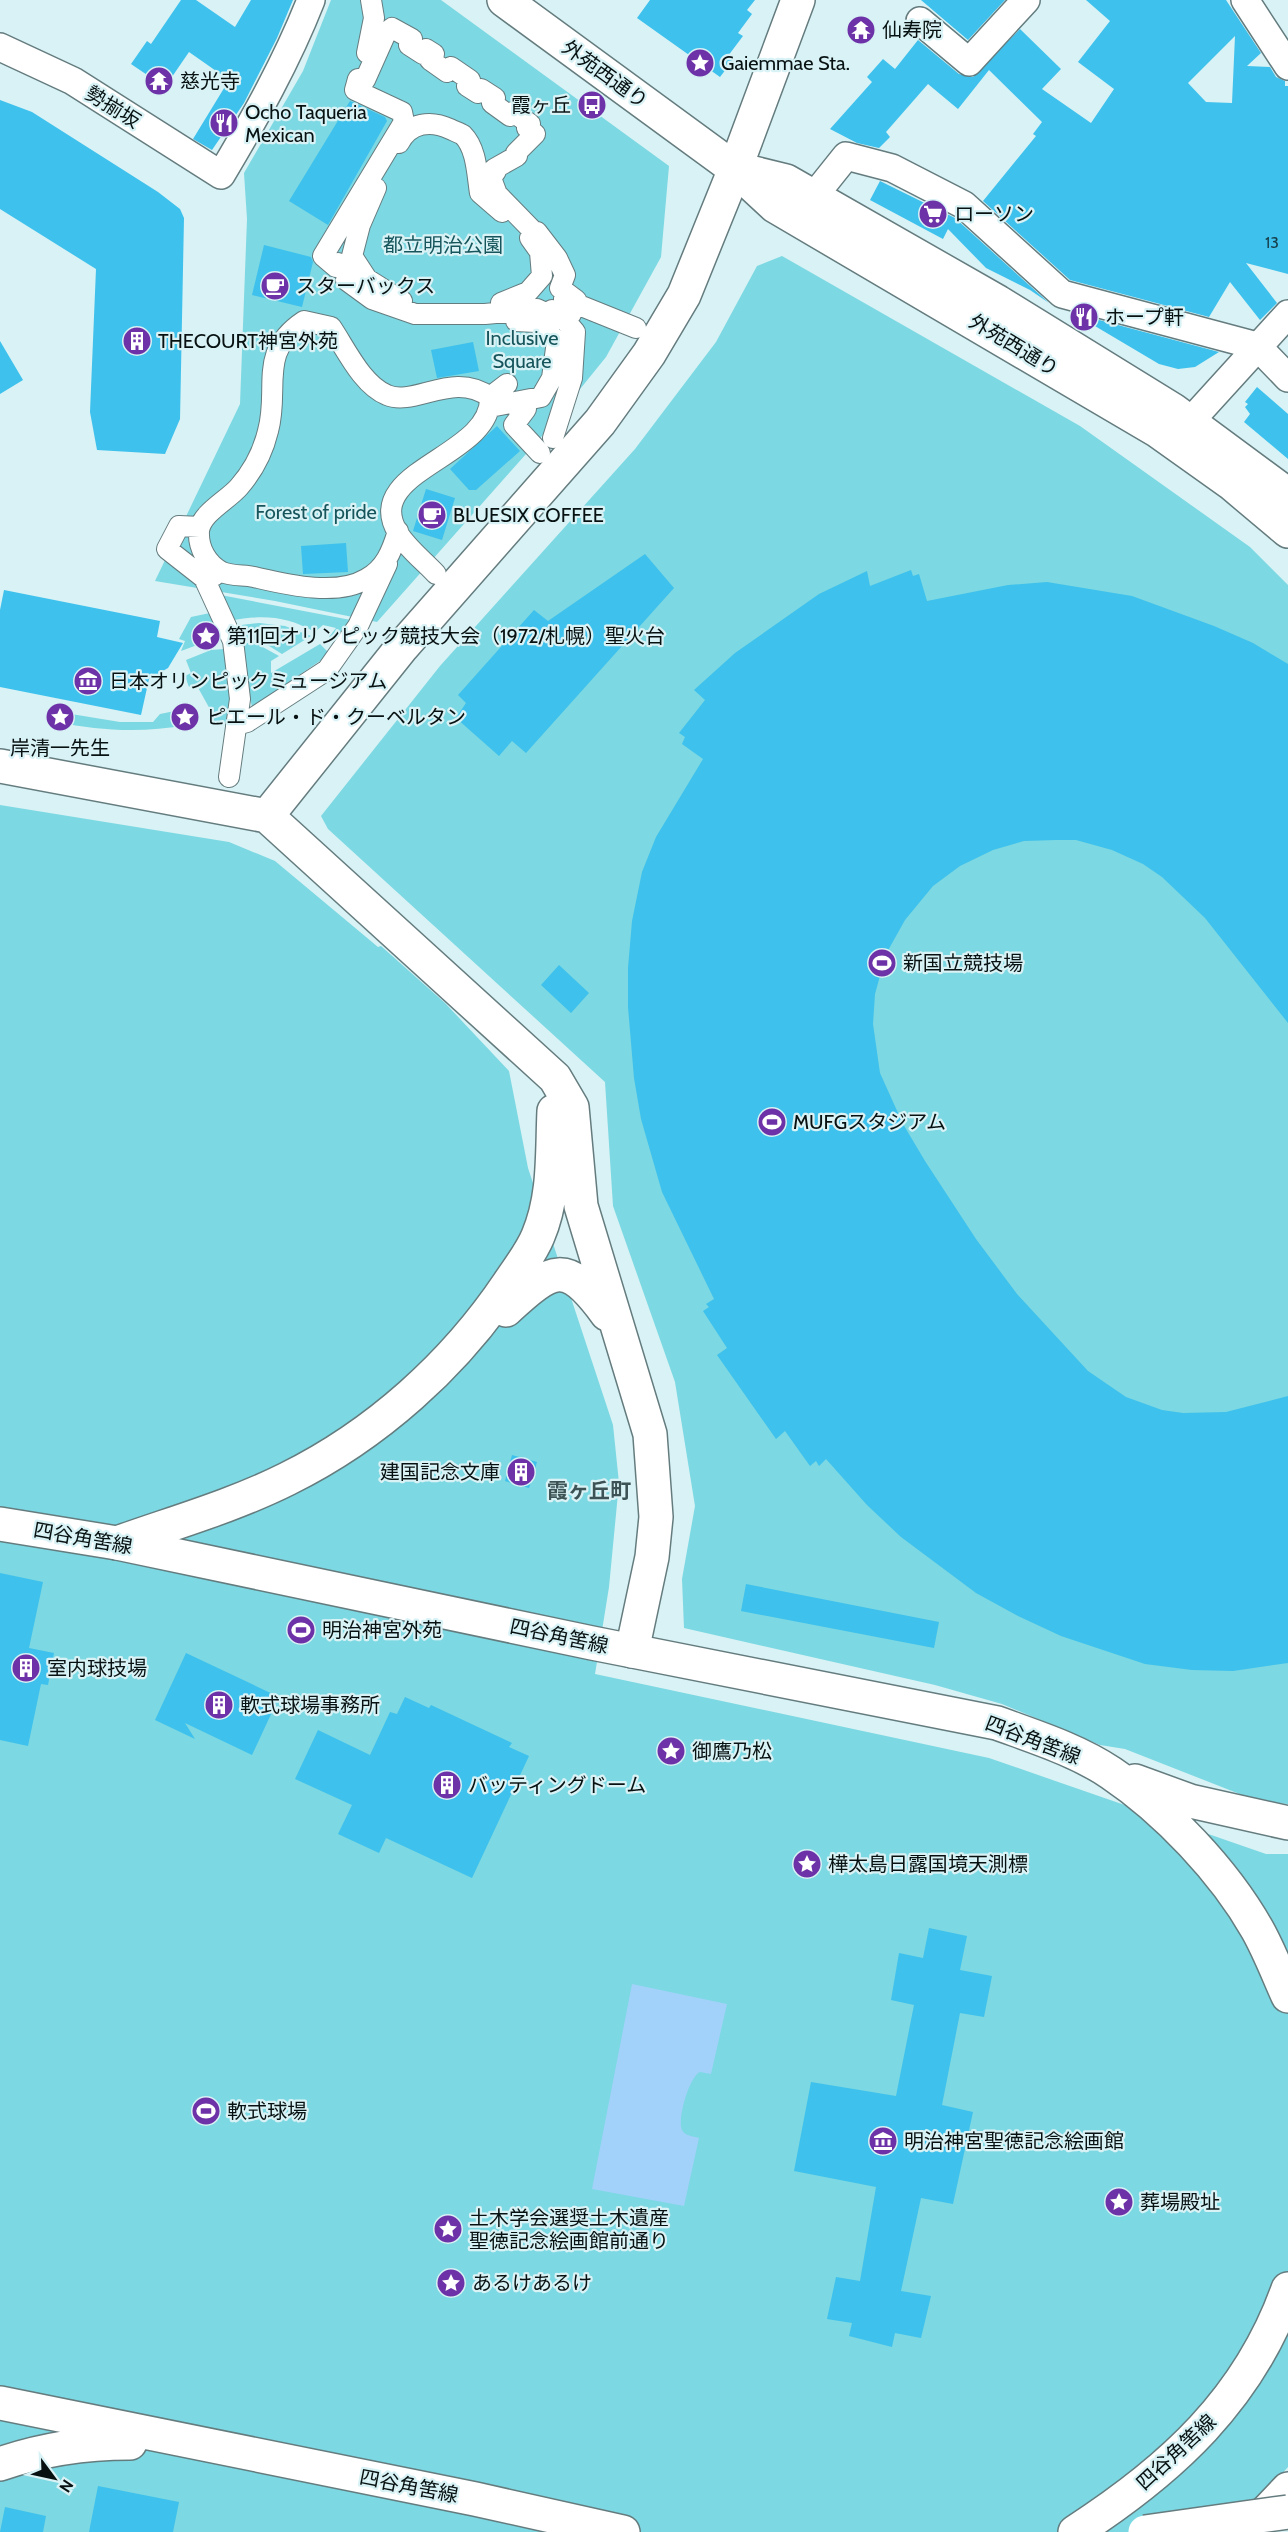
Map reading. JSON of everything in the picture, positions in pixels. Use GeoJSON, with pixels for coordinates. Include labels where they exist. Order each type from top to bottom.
{"type":"FeatureCollection","features":[{"type":"Feature","properties":{"kind":"main road","name":"外苑西通り"},"geometry":{"type":"LineString","coordinates":[[504,0],[735,169],[776,206],[983,327],[1181,431],[1288,495]]}},
{"type":"Feature","properties":{"kind":"main road"},"geometry":{"type":"LineString","coordinates":[[267,816],[402,647],[522,513],[624,390],[684,295],[735,169],[798,0]]}},
{"type":"Feature","properties":{"kind":"main road","name":"外苑西通り"},"geometry":{"type":"LineString","coordinates":[[735,169],[786,181],[998,302],[1181,431],[1231,483],[1288,531]]}},
{"type":"Feature","properties":{"kind":"main road"},"geometry":{"type":"LineString","coordinates":[[0,766],[267,816],[555,1078],[572,1107],[581,1206],[650,1434],[656,1517],[652,1557],[632,1651]]}},
{"type":"Feature","properties":{"kind":"main road"},"geometry":{"type":"LineString","coordinates":[[442,1367],[497,1302],[538,1237],[552,1177],[555,1078]]}},
{"type":"Feature","properties":{"kind":"main road"},"geometry":{"type":"LineString","coordinates":[[117,1543],[232,1503],[287,1479],[374,1426],[531,1286],[551,1275],[570,1276],[580,1281],[617,1328]]}},
{"type":"Feature","properties":{"kind":"main road","name":"四谷角筈線"},"geometry":{"type":"LineString","coordinates":[[0,1524],[117,1543],[632,1651],[997,1723],[1056,1745],[1110,1772],[1190,1801],[1288,1823]]}},
{"type":"Feature","properties":{"kind":"main road","name":"四谷角筈線"},"geometry":{"type":"LineString","coordinates":[[1110,1772],[1154,1808],[1198,1849],[1228,1885],[1257,1929],[1288,1996]]}},
{"type":"Feature","properties":{"kind":"main road","name":"四谷角筈線"},"geometry":{"type":"LineString","coordinates":[[1075,2532],[1116,2506],[1198,2436],[1226,2404],[1254,2361],[1288,2289]]}},
{"type":"Feature","properties":{"kind":"main road","name":"四谷角筈線"},"geometry":{"type":"LineString","coordinates":[[0,2403],[475,2499],[623,2532]]}},
{"type":"Feature","properties":{"kind":"main road","name":"四谷角筈線"},"geometry":{"type":"LineString","coordinates":[[0,2464],[40,2450],[94,2442],[195,2442]]}},
{"type":"Feature","properties":{"kind":"main road"},"geometry":{"type":"LineString","coordinates":[[1247,2532],[1288,2489]]}},
{"type":"Feature","properties":{"kind":"main road"},"geometry":{"type":"LineString","coordinates":[[1145,2532],[1288,2512]]}},
{"type":"Feature","properties":{"kind":"main road"},"geometry":{"type":"LineString","coordinates":[[1284,2532],[1288,2528]]}},
{"type":"Feature","properties":{"kind":"street","name":"勢揃坂"},"geometry":{"type":"LineString","coordinates":[[0,47],[73,81],[221,175],[275,80],[311,0]]}},
{"type":"Feature","properties":{"kind":"street"},"geometry":{"type":"LineString","coordinates":[[371,0],[374,18],[361,87],[415,114],[419,124]]}},
{"type":"Feature","properties":{"kind":"street"},"geometry":{"type":"LineString","coordinates":[[920,21],[969,62],[1026,0]]}},
{"type":"Feature","properties":{"kind":"street"},"geometry":{"type":"LineString","coordinates":[[1245,0],[1288,66]]}},
{"type":"Feature","properties":{"kind":"street"},"geometry":{"type":"LineString","coordinates":[[568,311],[576,300],[560,288],[565,275],[557,258],[537,232],[534,232],[497,195],[491,178],[496,171],[494,169],[517,156],[516,153],[535,134],[527,128],[530,124],[513,112],[510,116],[501,110],[492,103],[495,98],[481,89],[478,93],[467,86],[470,80],[451,67],[447,72],[430,60],[434,54],[426,49],[423,54],[416,50],[410,45],[412,39],[398,29],[392,28],[386,33],[365,80],[358,79],[355,90],[402,112],[404,122],[323,256],[336,267],[338,263],[351,268],[346,280],[372,299],[415,314],[511,313],[523,302],[636,328]]}},
{"type":"Feature","properties":{"kind":"street"},"geometry":{"type":"LineString","coordinates":[[229,777],[240,699],[233,641],[208,560],[199,545],[200,527],[212,511],[239,487],[262,453],[272,420],[270,385],[276,355],[288,332],[304,321],[331,327],[368,380],[388,396],[405,396],[440,388],[477,388],[490,402],[518,402],[540,397],[552,378],[557,341],[536,322],[511,313],[456,310],[399,300],[368,279],[352,256],[360,225],[385,167],[403,135],[419,124],[437,123],[463,135],[476,161],[480,193],[494,207],[521,225],[540,252],[542,276],[511,313]]}},
{"type":"Feature","properties":{"kind":"street"},"geometry":{"type":"LineString","coordinates":[[476,161],[513,154]]}},
{"type":"Feature","properties":{"kind":"street"},"geometry":{"type":"LineString","coordinates":[[814,196],[846,156],[892,168],[964,205],[1062,294],[1257,346],[1288,378]]}},
{"type":"Feature","properties":{"kind":"street"},"geometry":{"type":"LineString","coordinates":[[534,285],[568,311],[575,332],[572,378],[553,438]]}},
{"type":"Feature","properties":{"kind":"street"},"geometry":{"type":"LineString","coordinates":[[1181,431],[1288,314]]}},
{"type":"Feature","properties":{"kind":"street"},"geometry":{"type":"LineString","coordinates":[[436,574],[398,531],[392,504],[396,491],[484,423],[490,402],[507,384]]}},
{"type":"Feature","properties":{"kind":"street"},"geometry":{"type":"LineString","coordinates":[[518,402],[526,409],[514,425],[540,453]]}},
{"type":"Feature","properties":{"kind":"street"},"geometry":{"type":"LineString","coordinates":[[200,527],[179,526],[167,549],[211,573],[253,577],[277,584],[307,588],[339,586],[366,580],[390,556]]}},
{"type":"Feature","properties":{"kind":"street"},"geometry":{"type":"LineString","coordinates":[[236,725],[247,722],[327,670],[357,626],[390,556],[398,531]]}},
{"type":"Feature","properties":{"kind":"green space","name":"都立明治公園"},"geometry":{"type":"Polygon","coordinates":[[[331,0],[441,0],[669,166],[661,257],[606,357],[542,436],[377,622],[275,601],[155,581],[240,404],[247,219],[244,173],[303,71],[331,0]]]}},
{"type":"Feature","properties":{"kind":"green space","name":"新国立競技場"},"geometry":{"type":"Polygon","coordinates":[[[782,256],[1080,426],[1250,547],[1288,585],[1288,1804],[1260,1802],[1125,1749],[1100,1745],[1002,1704],[935,1685],[684,1628],[682,1579],[695,1506],[675,1382],[613,1206],[605,1082],[328,829],[321,816],[440,666],[635,449],[716,342],[757,266],[782,256]]]}},
{"type":"Feature","properties":{"kind":"green space"},"geometry":{"type":"Polygon","coordinates":[[[210,593],[356,621],[338,646],[329,637],[336,628],[323,625],[315,632],[284,620],[264,617],[230,621],[210,593]]]}},
{"type":"Feature","properties":{"kind":"green space"},"geometry":{"type":"Polygon","coordinates":[[[210,613],[223,640],[208,641],[181,651],[185,641],[179,639],[191,617],[210,613]]]}},
{"type":"Feature","properties":{"kind":"green space"},"geometry":{"type":"Polygon","coordinates":[[[259,623],[285,626],[311,636],[282,654],[261,641],[236,636],[233,626],[259,623]]]}},
{"type":"Feature","properties":{"kind":"green space"},"geometry":{"type":"Polygon","coordinates":[[[237,641],[259,645],[279,656],[271,661],[271,673],[320,644],[330,654],[252,707],[237,641]]]}},
{"type":"Feature","properties":{"kind":"green space"},"geometry":{"type":"Polygon","coordinates":[[[224,649],[227,680],[235,677],[230,713],[225,723],[214,725],[211,711],[196,684],[189,687],[185,676],[191,673],[186,660],[211,650],[224,649]]]}},
{"type":"Feature","properties":{"kind":"green space"},"geometry":{"type":"Polygon","coordinates":[[[185,709],[187,725],[170,728],[122,730],[57,722],[59,712],[120,722],[153,722],[160,714],[185,709]]]}},
{"type":"Feature","properties":{"kind":"green space","name":"明治神宮外苑"},"geometry":{"type":"Polygon","coordinates":[[[0,805],[229,842],[275,861],[378,947],[381,946],[445,1003],[509,1071],[528,1168],[613,1425],[619,1483],[609,1587],[595,1674],[989,1758],[1266,1854],[1288,1854],[1288,2467],[1228,2532],[0,2532],[0,805]]]}},
{"type":"Feature","properties":{"kind":"shaded area"},"geometry":{"type":"Polygon","coordinates":[[[632,1984],[727,2004],[711,2074],[700,2072],[696,2076],[688,2090],[681,2117],[683,2132],[699,2138],[684,2206],[592,2189],[632,1984]]]}},
{"type":"Feature","properties":{"kind":"building"},"geometry":{"type":"Polygon","coordinates":[[[181,0],[196,0],[235,27],[251,0],[293,0],[277,38],[244,103],[212,150],[193,139],[229,80],[189,52],[165,87],[131,64],[147,41],[151,44],[181,0]]]}},
{"type":"Feature","properties":{"kind":"building"},"geometry":{"type":"Polygon","coordinates":[[[650,0],[755,0],[747,10],[752,14],[738,33],[743,36],[728,56],[733,60],[720,77],[637,18],[650,0]]]}},
{"type":"Feature","properties":{"kind":"building"},"geometry":{"type":"Polygon","coordinates":[[[921,0],[1005,0],[968,40],[921,0]]]}},
{"type":"Feature","properties":{"kind":"building"},"geometry":{"type":"Polygon","coordinates":[[[1086,0],[1226,0],[1261,53],[1247,66],[1270,67],[1276,77],[1285,81],[1285,86],[1288,86],[1288,274],[1246,263],[1277,303],[1260,320],[1230,282],[1209,317],[1070,280],[983,201],[1036,136],[1033,134],[1042,122],[989,70],[958,109],[928,84],[886,132],[890,137],[879,148],[857,143],[830,129],[872,82],[867,77],[883,59],[895,69],[918,40],[959,74],[973,77],[1020,29],[1061,69],[1042,89],[1091,123],[1114,89],[1078,62],[1110,21],[1086,0]],[[1235,36],[1188,83],[1206,102],[1232,103],[1235,36]]]}},
{"type":"Feature","properties":{"kind":"building","name":"THECOURT神宮外苑"},"geometry":{"type":"Polygon","coordinates":[[[0,100],[32,112],[158,192],[180,209],[184,218],[180,419],[165,454],[97,450],[90,412],[96,269],[0,209],[0,100]]]}},
{"type":"Feature","properties":{"kind":"building"},"geometry":{"type":"Polygon","coordinates":[[[350,101],[385,117],[387,121],[328,225],[289,201],[350,101]]]}},
{"type":"Feature","properties":{"kind":"building"},"geometry":{"type":"Polygon","coordinates":[[[880,181],[955,218],[1049,303],[1030,290],[986,268],[948,229],[943,239],[870,200],[880,181]]]}},
{"type":"Feature","properties":{"kind":"building"},"geometry":{"type":"Polygon","coordinates":[[[264,245],[311,257],[313,262],[302,307],[252,295],[264,245]]]}},
{"type":"Feature","properties":{"kind":"building"},"geometry":{"type":"Polygon","coordinates":[[[1073,313],[1219,352],[1195,367],[1178,369],[1159,364],[1073,313]]]}},
{"type":"Feature","properties":{"kind":"building"},"geometry":{"type":"Polygon","coordinates":[[[0,341],[23,380],[0,394],[0,341]]]}},
{"type":"Feature","properties":{"kind":"building"},"geometry":{"type":"Polygon","coordinates":[[[473,342],[479,371],[437,378],[431,350],[473,342]]]}},
{"type":"Feature","properties":{"kind":"building"},"geometry":{"type":"Polygon","coordinates":[[[1257,387],[1288,414],[1288,459],[1244,422],[1250,414],[1245,407],[1248,404],[1245,402],[1257,387]]]}},
{"type":"Feature","properties":{"kind":"building"},"geometry":{"type":"Polygon","coordinates":[[[497,426],[520,451],[476,490],[469,490],[450,469],[497,426]]]}},
{"type":"Feature","properties":{"kind":"building"},"geometry":{"type":"Polygon","coordinates":[[[426,489],[455,498],[442,540],[413,531],[426,489]]]}},
{"type":"Feature","properties":{"kind":"building"},"geometry":{"type":"Polygon","coordinates":[[[346,543],[348,572],[303,574],[301,546],[346,543]]]}},
{"type":"Feature","properties":{"kind":"building"},"geometry":{"type":"Polygon","coordinates":[[[645,554],[674,588],[526,753],[512,741],[499,756],[456,718],[466,703],[458,695],[534,610],[548,621],[645,554]]]}},
{"type":"Feature","properties":{"kind":"building","name":"MUFGスタジアム"},"geometry":{"type":"Polygon","coordinates":[[[911,570],[913,576],[919,574],[927,601],[1008,585],[1047,582],[1132,596],[1253,643],[1288,664],[1288,1023],[1205,918],[1162,877],[1143,864],[1112,850],[1076,840],[1056,840],[1024,841],[993,850],[960,866],[933,886],[905,920],[886,954],[875,994],[873,1024],[880,1073],[903,1124],[925,1161],[976,1239],[1017,1294],[1088,1371],[1126,1397],[1162,1410],[1183,1413],[1226,1412],[1288,1396],[1288,1663],[1233,1671],[1192,1670],[1145,1664],[1061,1636],[1018,1616],[976,1593],[901,1537],[867,1505],[826,1459],[819,1466],[816,1461],[810,1466],[785,1431],[776,1439],[717,1355],[727,1348],[703,1311],[709,1307],[706,1304],[714,1299],[662,1192],[641,1119],[634,1078],[628,1007],[628,968],[632,921],[642,872],[656,837],[703,759],[682,744],[685,737],[679,733],[705,700],[694,690],[735,653],[819,594],[867,571],[870,586],[911,570]]]}},
{"type":"Feature","properties":{"kind":"building"},"geometry":{"type":"Polygon","coordinates":[[[4,590],[160,621],[157,637],[183,643],[168,668],[149,679],[141,715],[0,687],[0,610],[4,590]]]}},
{"type":"Feature","properties":{"kind":"building"},"geometry":{"type":"Polygon","coordinates":[[[559,965],[589,993],[571,1013],[541,985],[559,965]]]}},
{"type":"Feature","properties":{"kind":"building","name":"建国記念文庫"},"geometry":{"type":"Polygon","coordinates":[[[512,1455],[537,1462],[529,1488],[505,1481],[512,1455]]]}},
{"type":"Feature","properties":{"kind":"building","name":"室内球技場"},"geometry":{"type":"Polygon","coordinates":[[[0,1573],[43,1582],[29,1648],[54,1653],[48,1685],[41,1684],[28,1746],[0,1740],[0,1573]]]}},
{"type":"Feature","properties":{"kind":"building"},"geometry":{"type":"Polygon","coordinates":[[[746,1584],[939,1622],[934,1648],[741,1611],[746,1584]]]}},
{"type":"Feature","properties":{"kind":"building","name":"軟式球場事務所"},"geometry":{"type":"Polygon","coordinates":[[[186,1653],[279,1697],[252,1755],[185,1723],[195,1739],[155,1720],[186,1653]]]}},
{"type":"Feature","properties":{"kind":"building","name":"バッティングドーム"},"geometry":{"type":"Polygon","coordinates":[[[405,1697],[429,1708],[431,1705],[512,1743],[509,1747],[529,1756],[472,1878],[386,1838],[379,1853],[338,1834],[352,1805],[295,1779],[318,1730],[370,1755],[390,1712],[397,1714],[405,1697]]]}},
{"type":"Feature","properties":{"kind":"building","name":"明治神宮聖徳記念絵画館"},"geometry":{"type":"Polygon","coordinates":[[[929,1928],[967,1936],[960,1970],[992,1976],[984,2017],[960,2013],[942,2105],[973,2112],[953,2204],[921,2198],[901,2291],[931,2296],[921,2338],[895,2333],[892,2347],[849,2336],[852,2323],[827,2319],[836,2277],[860,2281],[876,2187],[794,2171],[811,2082],[896,2096],[914,2005],[891,2000],[899,1953],[923,1958],[929,1928]]]}},
{"type":"Feature","properties":{"kind":"building"},"geometry":{"type":"Polygon","coordinates":[[[98,2486],[179,2502],[173,2532],[89,2532],[98,2486]]]}},
{"type":"Feature","properties":{"kind":"building"},"geometry":{"type":"Polygon","coordinates":[[[5,2507],[46,2516],[43,2532],[0,2532],[5,2507]]]}},
{"type":"Feature","properties":{"kind":"place","name":"仙寿院"},"geometry":{"type":"Point","coordinates":[861,30]}},
{"type":"Feature","properties":{"kind":"place","name":"Gaiemmae Sta."},"geometry":{"type":"Point","coordinates":[700,63]}},
{"type":"Feature","properties":{"kind":"place","name":"慈光寺"},"geometry":{"type":"Point","coordinates":[159,81]}},
{"type":"Feature","properties":{"kind":"place","name":"霞ヶ丘"},"geometry":{"type":"Point","coordinates":[592,105]}},
{"type":"Feature","properties":{"kind":"place","name":"Ocho Taqueria Mexican"},"geometry":{"type":"Point","coordinates":[224,123]}},
{"type":"Feature","properties":{"kind":"place","name":"ローソン"},"geometry":{"type":"Point","coordinates":[933,214]}},
{"type":"Feature","properties":{"kind":"place","name":"スターバックス"},"geometry":{"type":"Point","coordinates":[275,286]}},
{"type":"Feature","properties":{"kind":"place","name":"ホープ軒"},"geometry":{"type":"Point","coordinates":[1084,317]}},
{"type":"Feature","properties":{"kind":"place","name":"THECOURT神宮外苑"},"geometry":{"type":"Point","coordinates":[137,341]}},
{"type":"Feature","properties":{"kind":"place","name":"BLUESIX COFFEE"},"geometry":{"type":"Point","coordinates":[432,515]}},
{"type":"Feature","properties":{"kind":"place","name":"第11回オリンピック競技大会（1972/札幌）聖火台"},"geometry":{"type":"Point","coordinates":[206,636]}},
{"type":"Feature","properties":{"kind":"place","name":"日本オリンピックミュージアム"},"geometry":{"type":"Point","coordinates":[88,681]}},
{"type":"Feature","properties":{"kind":"place","name":"岸清一先生"},"geometry":{"type":"Point","coordinates":[60,717]}},
{"type":"Feature","properties":{"kind":"place","name":"ピエール・ド・クーベルタン"},"geometry":{"type":"Point","coordinates":[185,717]}},
{"type":"Feature","properties":{"kind":"place","name":"新国立競技場"},"geometry":{"type":"Point","coordinates":[882,963]}},
{"type":"Feature","properties":{"kind":"place","name":"MUFGスタジアム"},"geometry":{"type":"Point","coordinates":[772,1122]}},
{"type":"Feature","properties":{"kind":"place","name":"建国記念文庫"},"geometry":{"type":"Point","coordinates":[521,1472]}},
{"type":"Feature","properties":{"kind":"place","name":"明治神宮外苑"},"geometry":{"type":"Point","coordinates":[301,1630]}},
{"type":"Feature","properties":{"kind":"place","name":"室内球技場"},"geometry":{"type":"Point","coordinates":[26,1668]}},
{"type":"Feature","properties":{"kind":"place","name":"軟式球場事務所"},"geometry":{"type":"Point","coordinates":[219,1705]}},
{"type":"Feature","properties":{"kind":"place","name":"御鷹乃松"},"geometry":{"type":"Point","coordinates":[671,1751]}},
{"type":"Feature","properties":{"kind":"place","name":"バッティングドーム"},"geometry":{"type":"Point","coordinates":[447,1785]}},
{"type":"Feature","properties":{"kind":"place","name":"樺太島日露国境天測標"},"geometry":{"type":"Point","coordinates":[807,1864]}},
{"type":"Feature","properties":{"kind":"place","name":"軟式球場"},"geometry":{"type":"Point","coordinates":[206,2111]}},
{"type":"Feature","properties":{"kind":"place","name":"明治神宮聖徳記念絵画館"},"geometry":{"type":"Point","coordinates":[883,2141]}},
{"type":"Feature","properties":{"kind":"place","name":"葬場殿址"},"geometry":{"type":"Point","coordinates":[1119,2202]}},
{"type":"Feature","properties":{"kind":"place","name":"土木学会選奨土木遺産 聖徳記念絵画館前通り"},"geometry":{"type":"Point","coordinates":[448,2229]}},
{"type":"Feature","properties":{"kind":"place","name":"あるけあるけ"},"geometry":{"type":"Point","coordinates":[451,2283]}},
{"type":"Feature","properties":{"kind":"district","name":"霞ヶ丘町"},"geometry":{"type":"Point","coordinates":[589,1491]}},
{"type":"Feature","properties":{"kind":"park label","name":"Inclusive Square"},"geometry":{"type":"Point","coordinates":[522,350]}},
{"type":"Feature","properties":{"kind":"park label","name":"Forest of pride"},"geometry":{"type":"Point","coordinates":[316,512]}}]}
